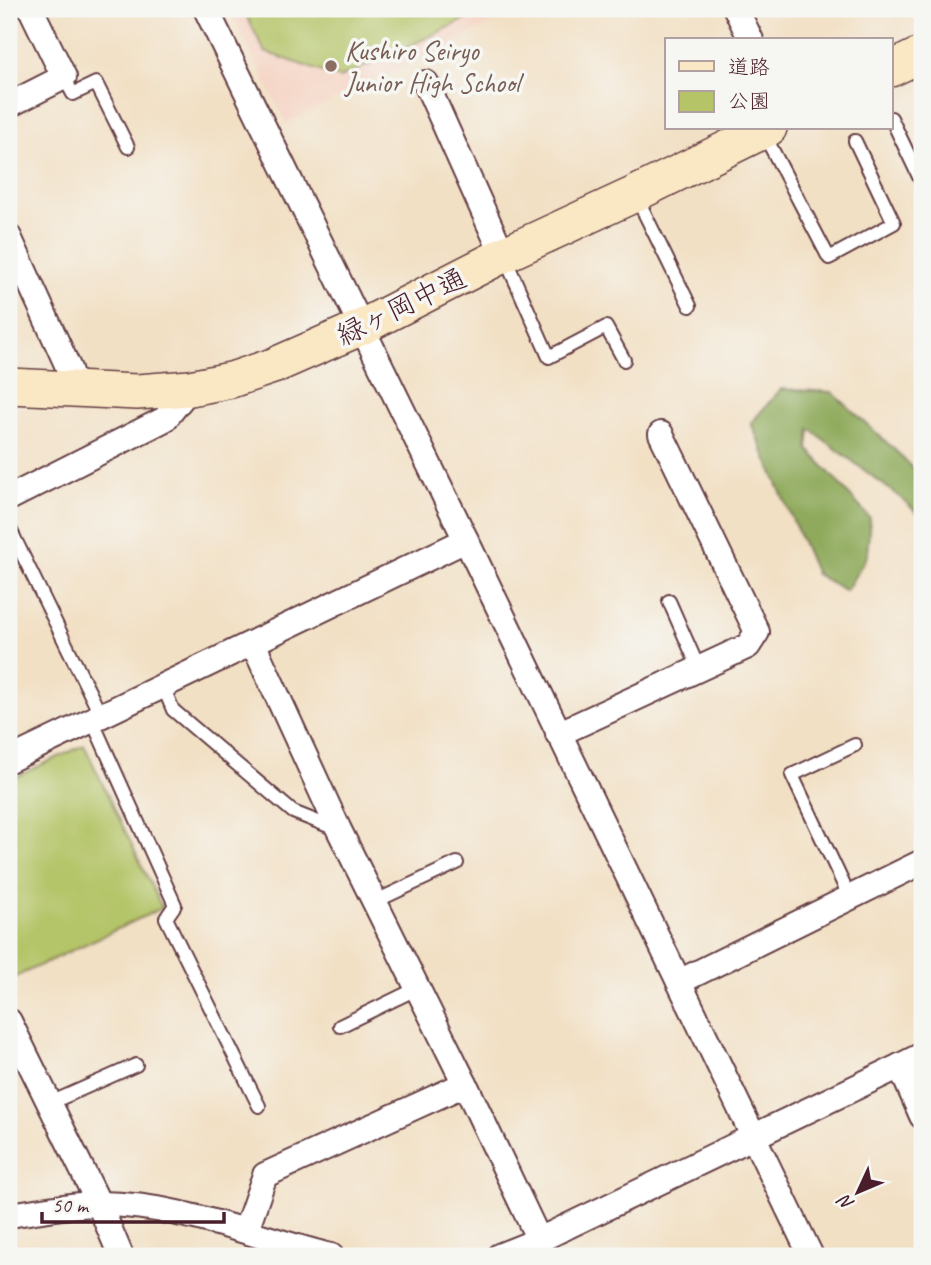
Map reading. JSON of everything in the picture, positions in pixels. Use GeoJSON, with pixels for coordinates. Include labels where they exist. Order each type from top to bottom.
{"type":"FeatureCollection","features":[{"type":"Feature","properties":{"kind":"street"},"geometry":{"type":"LineString","coordinates":[[9,105],[64,77],[31,9]]}},
{"type":"Feature","properties":{"kind":"street"},"geometry":{"type":"LineString","coordinates":[[206,9],[466,540],[811,1256]]}},
{"type":"Feature","properties":{"kind":"street"},"geometry":{"type":"LineString","coordinates":[[736,9],[750,38]]}},
{"type":"Feature","properties":{"kind":"street"},"geometry":{"type":"LineString","coordinates":[[892,69],[922,54]]}},
{"type":"Feature","properties":{"kind":"street"},"geometry":{"type":"LineString","coordinates":[[426,83],[503,255]]}},
{"type":"Feature","properties":{"kind":"street","name":"緑ヶ岡中通"},"geometry":{"type":"LineString","coordinates":[[9,386],[137,393],[190,388],[231,380],[273,366],[362,327],[503,255],[635,194],[763,130]]}},
{"type":"Feature","properties":{"kind":"street"},"geometry":{"type":"LineString","coordinates":[[9,237],[69,369],[75,390]]}},
{"type":"Feature","properties":{"kind":"street"},"geometry":{"type":"LineString","coordinates":[[9,498],[165,419],[190,388]]}},
{"type":"Feature","properties":{"kind":"street"},"geometry":{"type":"LineString","coordinates":[[558,734],[748,646],[757,632],[661,434]]}},
{"type":"Feature","properties":{"kind":"street"},"geometry":{"type":"LineString","coordinates":[[9,760],[466,540]]}},
{"type":"Feature","properties":{"kind":"street"},"geometry":{"type":"LineString","coordinates":[[253,643],[339,830],[465,1084],[539,1248]]}},
{"type":"Feature","properties":{"kind":"street"},"geometry":{"type":"LineString","coordinates":[[679,982],[922,862]]}},
{"type":"Feature","properties":{"kind":"street"},"geometry":{"type":"LineString","coordinates":[[11,1033],[99,1204],[121,1256]]}},
{"type":"Feature","properties":{"kind":"street"},"geometry":{"type":"LineString","coordinates":[[499,1256],[539,1248],[922,1055]]}},
{"type":"Feature","properties":{"kind":"street"},"geometry":{"type":"LineString","coordinates":[[900,1066],[922,1116]]}},
{"type":"Feature","properties":{"kind":"street"},"geometry":{"type":"LineString","coordinates":[[246,1230],[265,1175],[465,1084]]}},
{"type":"Feature","properties":{"kind":"street"},"geometry":{"type":"LineString","coordinates":[[9,1215],[99,1204],[162,1210],[246,1230],[283,1249],[331,1256]]}},
{"type":"Feature","properties":{"kind":"lane"},"geometry":{"type":"LineString","coordinates":[[64,77],[73,94],[96,83],[128,147]]}},
{"type":"Feature","properties":{"kind":"lane"},"geometry":{"type":"LineString","coordinates":[[892,120],[922,183]]}},
{"type":"Feature","properties":{"kind":"lane"},"geometry":{"type":"LineString","coordinates":[[765,130],[829,258],[894,223],[855,141]]}},
{"type":"Feature","properties":{"kind":"lane"},"geometry":{"type":"LineString","coordinates":[[635,194],[690,306]]}},
{"type":"Feature","properties":{"kind":"lane"},"geometry":{"type":"LineString","coordinates":[[503,255],[549,357],[606,327],[624,360]]}},
{"type":"Feature","properties":{"kind":"lane"},"geometry":{"type":"LineString","coordinates":[[9,527],[96,718],[175,905],[166,918],[259,1106]]}},
{"type":"Feature","properties":{"kind":"lane"},"geometry":{"type":"LineString","coordinates":[[669,601],[699,668]]}},
{"type":"Feature","properties":{"kind":"lane"},"geometry":{"type":"LineString","coordinates":[[163,686],[173,710],[293,812],[339,830]]}},
{"type":"Feature","properties":{"kind":"lane"},"geometry":{"type":"LineString","coordinates":[[850,898],[792,775],[855,745]]}},
{"type":"Feature","properties":{"kind":"lane"},"geometry":{"type":"LineString","coordinates":[[374,902],[457,863]]}},
{"type":"Feature","properties":{"kind":"lane"},"geometry":{"type":"LineString","coordinates":[[340,1026],[416,989]]}},
{"type":"Feature","properties":{"kind":"lane"},"geometry":{"type":"LineString","coordinates":[[48,1104],[136,1065]]}},
{"type":"Feature","properties":{"kind":"shaded area","name":"Kushiro Seiryo Junior High School"},"geometry":{"type":"Polygon","coordinates":[[[229,9],[521,9],[286,123],[229,9]]]}},
{"type":"Feature","properties":{"kind":"green space"},"geometry":{"type":"Polygon","coordinates":[[[243,9],[488,9],[340,78],[265,52],[243,9]]]}},
{"type":"Feature","properties":{"kind":"green space"},"geometry":{"type":"Polygon","coordinates":[[[781,389],[832,392],[922,479],[922,517],[810,429],[808,449],[870,518],[867,556],[846,591],[816,574],[751,423],[781,389]]]}},
{"type":"Feature","properties":{"kind":"green space"},"geometry":{"type":"Polygon","coordinates":[[[84,745],[162,908],[9,980],[9,780],[84,745]]]}},
{"type":"Feature","properties":{"kind":"place","name":"Kushiro Seiryo Junior High School"},"geometry":{"type":"Point","coordinates":[331,66]}}]}
